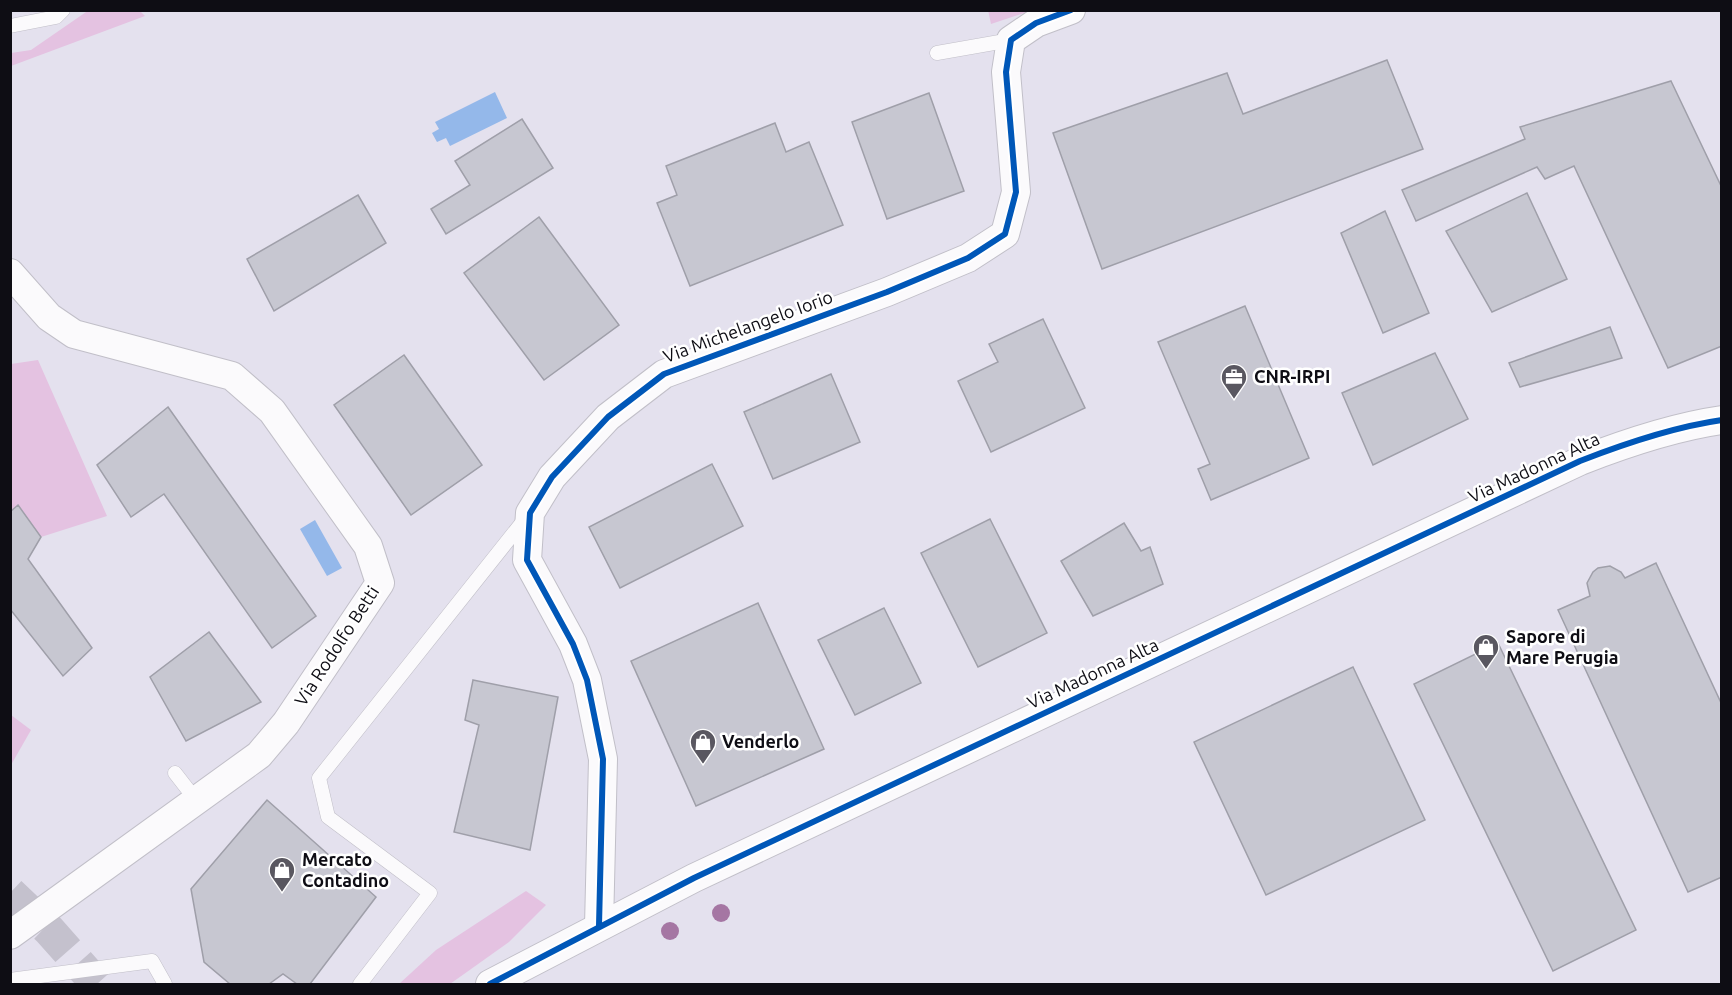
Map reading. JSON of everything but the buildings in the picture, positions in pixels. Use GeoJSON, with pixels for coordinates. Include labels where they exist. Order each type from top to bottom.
{"type":"FeatureCollection","features":[{"type":"Feature","properties":{"kind":"street"},"geometry":{"type":"LineString","coordinates":[[1011,40],[1036,23],[1071,10]]}},
{"type":"Feature","properties":{"kind":"street","name":"Via Michelangelo Iorio"},"geometry":{"type":"LineString","coordinates":[[599,926],[603,759],[587,680],[573,644],[527,560],[530,513],[552,477],[608,417],[664,374],[887,292],[968,258],[1005,234],[1016,192],[1006,72],[1011,40]]}},
{"type":"Feature","properties":{"kind":"street","name":"Via Rodolfo Betti"},"geometry":{"type":"LineString","coordinates":[[10,273],[49,316],[74,334],[232,376],[272,411],[368,546],[380,583],[286,723],[259,755],[10,935]]}},
{"type":"Feature","properties":{"kind":"street","name":"Via Madonna Alta"},"geometry":{"type":"LineString","coordinates":[[490,984],[694,878],[1580,461],[1622,444],[1694,424],[1722,420]]}},
{"type":"Feature","properties":{"kind":"lane"},"geometry":{"type":"LineString","coordinates":[[10,27],[56,17],[63,10]]}},
{"type":"Feature","properties":{"kind":"lane"},"geometry":{"type":"LineString","coordinates":[[937,52],[1011,40]]}},
{"type":"Feature","properties":{"kind":"lane"},"geometry":{"type":"LineString","coordinates":[[360,984],[430,893],[328,817],[319,778],[530,513]]}},
{"type":"Feature","properties":{"kind":"lane"},"geometry":{"type":"LineString","coordinates":[[174,773],[196,800]]}},
{"type":"Feature","properties":{"kind":"lane"},"geometry":{"type":"LineString","coordinates":[[10,980],[152,961],[165,984]]}},
{"type":"Feature","properties":{"kind":"shaded area"},"geometry":{"type":"Polygon","coordinates":[[[89,10],[140,11],[145,16],[11,66],[11,53],[31,50],[89,10]]]}},
{"type":"Feature","properties":{"kind":"shaded area"},"geometry":{"type":"Polygon","coordinates":[[[988,10],[1030,11],[991,24],[988,10]]]}},
{"type":"Feature","properties":{"kind":"shaded area"},"geometry":{"type":"Polygon","coordinates":[[[38,360],[107,516],[41,537],[18,506],[11,512],[11,364],[38,360]]]}},
{"type":"Feature","properties":{"kind":"shaded area"},"geometry":{"type":"Polygon","coordinates":[[[11,715],[31,730],[11,765],[11,715]]]}},
{"type":"Feature","properties":{"kind":"shaded area"},"geometry":{"type":"Polygon","coordinates":[[[526,891],[546,905],[509,942],[450,984],[399,984],[436,950],[526,891]]]}},
{"type":"Feature","properties":{"kind":"water"},"geometry":{"type":"Polygon","coordinates":[[[495,92],[507,118],[450,146],[446,138],[437,142],[432,133],[439,129],[435,122],[495,92]]]}},
{"type":"Feature","properties":{"kind":"water"},"geometry":{"type":"Polygon","coordinates":[[[315,520],[342,568],[327,576],[300,529],[315,520]]]}},
{"type":"Feature","properties":{"kind":"tunnel"},"geometry":{"type":"LineString","coordinates":[[10,893],[49,930],[97,984]]}},
{"type":"Feature","properties":{"kind":"cycle path"},"geometry":{"type":"LineString","coordinates":[[599,926],[603,759],[587,680],[573,644],[527,560],[530,513],[552,477],[608,417],[664,374],[887,292],[968,258],[1005,234],[1016,192],[1006,72],[1011,40],[1036,23],[1071,10]]}},
{"type":"Feature","properties":{"kind":"cycle path"},"geometry":{"type":"LineString","coordinates":[[490,984],[694,878],[1580,461],[1650,436],[1722,420]]}},
{"type":"Feature","properties":{"kind":"place","name":"CNR-IRPI"},"geometry":{"type":"Point","coordinates":[1234,400]}},
{"type":"Feature","properties":{"kind":"place","name":"Sapore di Mare Perugia"},"geometry":{"type":"Point","coordinates":[1486,670]}},
{"type":"Feature","properties":{"kind":"place","name":"Venderlo"},"geometry":{"type":"Point","coordinates":[703,765]}},
{"type":"Feature","properties":{"kind":"place","name":"Mercato Contadino"},"geometry":{"type":"Point","coordinates":[282,893]}}]}
